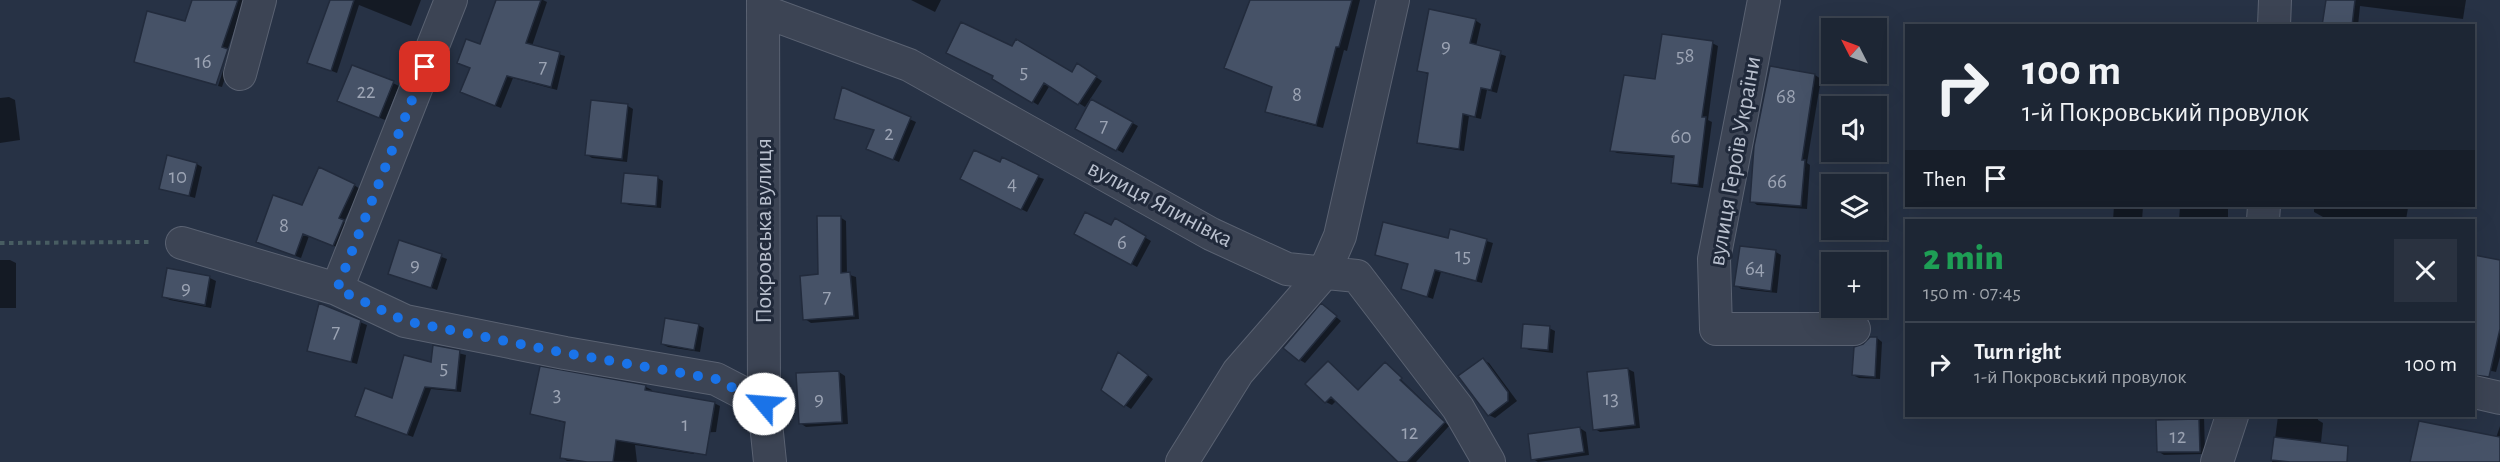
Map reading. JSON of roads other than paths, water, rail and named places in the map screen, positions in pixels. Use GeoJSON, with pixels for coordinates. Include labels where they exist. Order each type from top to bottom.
{"type":"FeatureCollection","features":[{"type":"Feature","properties":{"kind":"street"},"geometry":{"type":"LineString","coordinates":[[240,74],[261,0]]}},
{"type":"Feature","properties":{"kind":"street"},"geometry":{"type":"LineString","coordinates":[[337,289],[451,0]]}},
{"type":"Feature","properties":{"kind":"street"},"geometry":{"type":"LineString","coordinates":[[1182,462],[1238,372],[1324,273],[1340,236],[1394,0]]}},
{"type":"Feature","properties":{"kind":"street","name":"вулиця Героїв України"},"geometry":{"type":"LineString","coordinates":[[1764,0],[1714,259],[1716,329],[1854,329]]}},
{"type":"Feature","properties":{"kind":"street"},"geometry":{"type":"LineString","coordinates":[[2274,24],[2275,0]]}},
{"type":"Feature","properties":{"kind":"street","name":"вулиця Ялинівка"},"geometry":{"type":"LineString","coordinates":[[763,6],[909,65],[1210,234],[1287,269],[1357,276],[1458,408],[1490,462]]}},
{"type":"Feature","properties":{"kind":"street","name":"Покровська вулиця"},"geometry":{"type":"LineString","coordinates":[[763,6],[764,404],[770,462]]}},
{"type":"Feature","properties":{"kind":"street"},"geometry":{"type":"LineString","coordinates":[[182,243],[337,289],[405,321],[565,353],[716,379],[764,404]]}},
{"type":"Feature","properties":{"kind":"street"},"geometry":{"type":"LineString","coordinates":[[2475,392],[2500,398]]}},
{"type":"Feature","properties":{"kind":"street"},"geometry":{"type":"LineString","coordinates":[[2217,462],[2232,417]]}}]}
